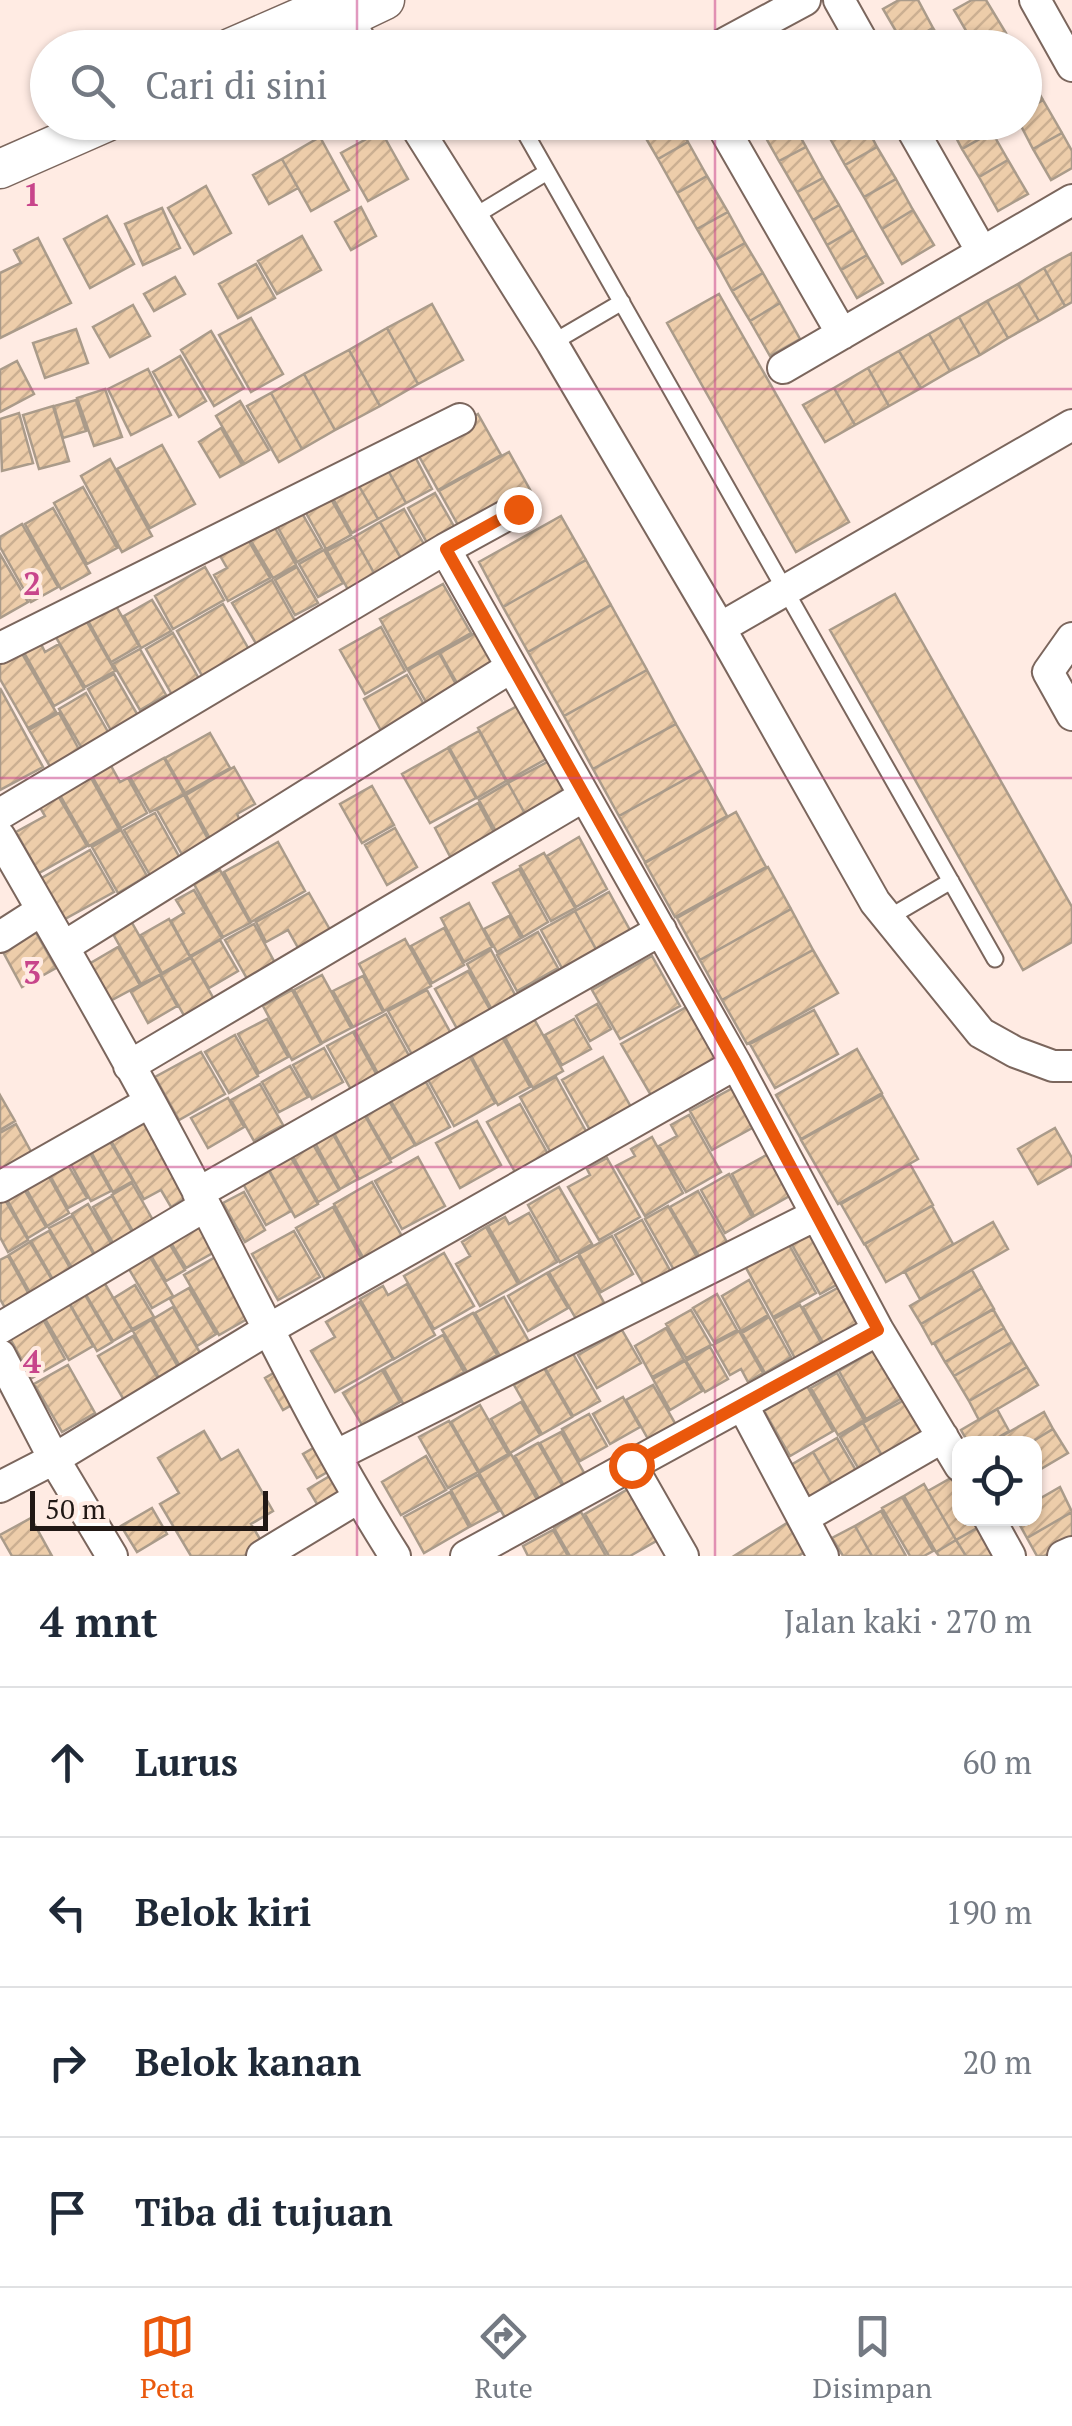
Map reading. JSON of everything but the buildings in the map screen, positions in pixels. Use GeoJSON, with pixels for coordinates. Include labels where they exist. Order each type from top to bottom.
{"type":"FeatureCollection","features":[{"type":"Feature","properties":{"kind":"street"},"geometry":{"type":"LineString","coordinates":[[314,30],[351,22],[385,0]]}},
{"type":"Feature","properties":{"kind":"street"},"geometry":{"type":"LineString","coordinates":[[750,30],[806,0]]}},
{"type":"Feature","properties":{"kind":"street"},"geometry":{"type":"LineString","coordinates":[[839,0],[856,30]]}},
{"type":"Feature","properties":{"kind":"street"},"geometry":{"type":"LineString","coordinates":[[1035,0],[1072,66]]}},
{"type":"Feature","properties":{"kind":"street"},"geometry":{"type":"LineString","coordinates":[[0,146],[30,133]]}},
{"type":"Feature","properties":{"kind":"street"},"geometry":{"type":"LineString","coordinates":[[0,168],[65,140]]}},
{"type":"Feature","properties":{"kind":"street"},"geometry":{"type":"LineString","coordinates":[[424,140],[552,343],[875,902],[981,1033],[1015,1052],[1053,1066],[1072,1066]]}},
{"type":"Feature","properties":{"kind":"street"},"geometry":{"type":"LineString","coordinates":[[730,140],[842,334]]}},
{"type":"Feature","properties":{"kind":"street"},"geometry":{"type":"LineString","coordinates":[[918,140],[982,252]]}},
{"type":"Feature","properties":{"kind":"street"},"geometry":{"type":"LineString","coordinates":[[783,368],[1072,200]]}},
{"type":"Feature","properties":{"kind":"street"},"geometry":{"type":"LineString","coordinates":[[0,648],[460,419]]}},
{"type":"Feature","properties":{"kind":"street"},"geometry":{"type":"LineString","coordinates":[[720,628],[1072,425]]}},
{"type":"Feature","properties":{"kind":"street"},"geometry":{"type":"LineString","coordinates":[[0,814],[518,509]]}},
{"type":"Feature","properties":{"kind":"street"},"geometry":{"type":"LineString","coordinates":[[446,549],[736,1064],[878,1330],[952,1452]]}},
{"type":"Feature","properties":{"kind":"street"},"geometry":{"type":"LineString","coordinates":[[1072,638],[1048,672],[1072,715]]}},
{"type":"Feature","properties":{"kind":"street"},"geometry":{"type":"LineString","coordinates":[[64,946],[510,668]]}},
{"type":"Feature","properties":{"kind":"street"},"geometry":{"type":"LineString","coordinates":[[129,1066],[584,796]]}},
{"type":"Feature","properties":{"kind":"street"},"geometry":{"type":"LineString","coordinates":[[0,837],[202,1199],[358,1498],[395,1556]]}},
{"type":"Feature","properties":{"kind":"street"},"geometry":{"type":"LineString","coordinates":[[0,937],[42,910]]}},
{"type":"Feature","properties":{"kind":"street"},"geometry":{"type":"LineString","coordinates":[[0,1328],[202,1199],[661,930]]}},
{"type":"Feature","properties":{"kind":"street"},"geometry":{"type":"LineString","coordinates":[[0,1487],[736,1064]]}},
{"type":"Feature","properties":{"kind":"street"},"geometry":{"type":"LineString","coordinates":[[0,1187],[148,1103]]}},
{"type":"Feature","properties":{"kind":"street"},"geometry":{"type":"LineString","coordinates":[[338,1454],[816,1215]]}},
{"type":"Feature","properties":{"kind":"street"},"geometry":{"type":"LineString","coordinates":[[466,1556],[878,1330]]}},
{"type":"Feature","properties":{"kind":"street"},"geometry":{"type":"LineString","coordinates":[[0,1355],[54,1459],[112,1556]]}},
{"type":"Feature","properties":{"kind":"street"},"geometry":{"type":"LineString","coordinates":[[743,1406],[823,1556]]}},
{"type":"Feature","properties":{"kind":"street"},"geometry":{"type":"LineString","coordinates":[[803,1518],[943,1436]]}},
{"type":"Feature","properties":{"kind":"street"},"geometry":{"type":"LineString","coordinates":[[631,1465],[684,1556]]}},
{"type":"Feature","properties":{"kind":"street"},"geometry":{"type":"LineString","coordinates":[[262,1556],[358,1498]]}},
{"type":"Feature","properties":{"kind":"street"},"geometry":{"type":"LineString","coordinates":[[993,1526],[1010,1556]]}},
{"type":"Feature","properties":{"kind":"street"},"geometry":{"type":"LineString","coordinates":[[1063,1556],[1072,1552]]}},
{"type":"Feature","properties":{"kind":"lane"},"geometry":{"type":"LineString","coordinates":[[529,140],[995,958]]}},
{"type":"Feature","properties":{"kind":"lane"},"geometry":{"type":"LineString","coordinates":[[473,218],[547,172]]}},
{"type":"Feature","properties":{"kind":"lane"},"geometry":{"type":"LineString","coordinates":[[552,343],[622,302]]}},
{"type":"Feature","properties":{"kind":"lane"},"geometry":{"type":"LineString","coordinates":[[888,918],[952,881]]}},
{"type":"Feature","properties":{"kind":"route"},"geometry":{"type":"LineString","coordinates":[[518,509],[446,549],[736,1064],[878,1330],[631,1465]]}}]}
